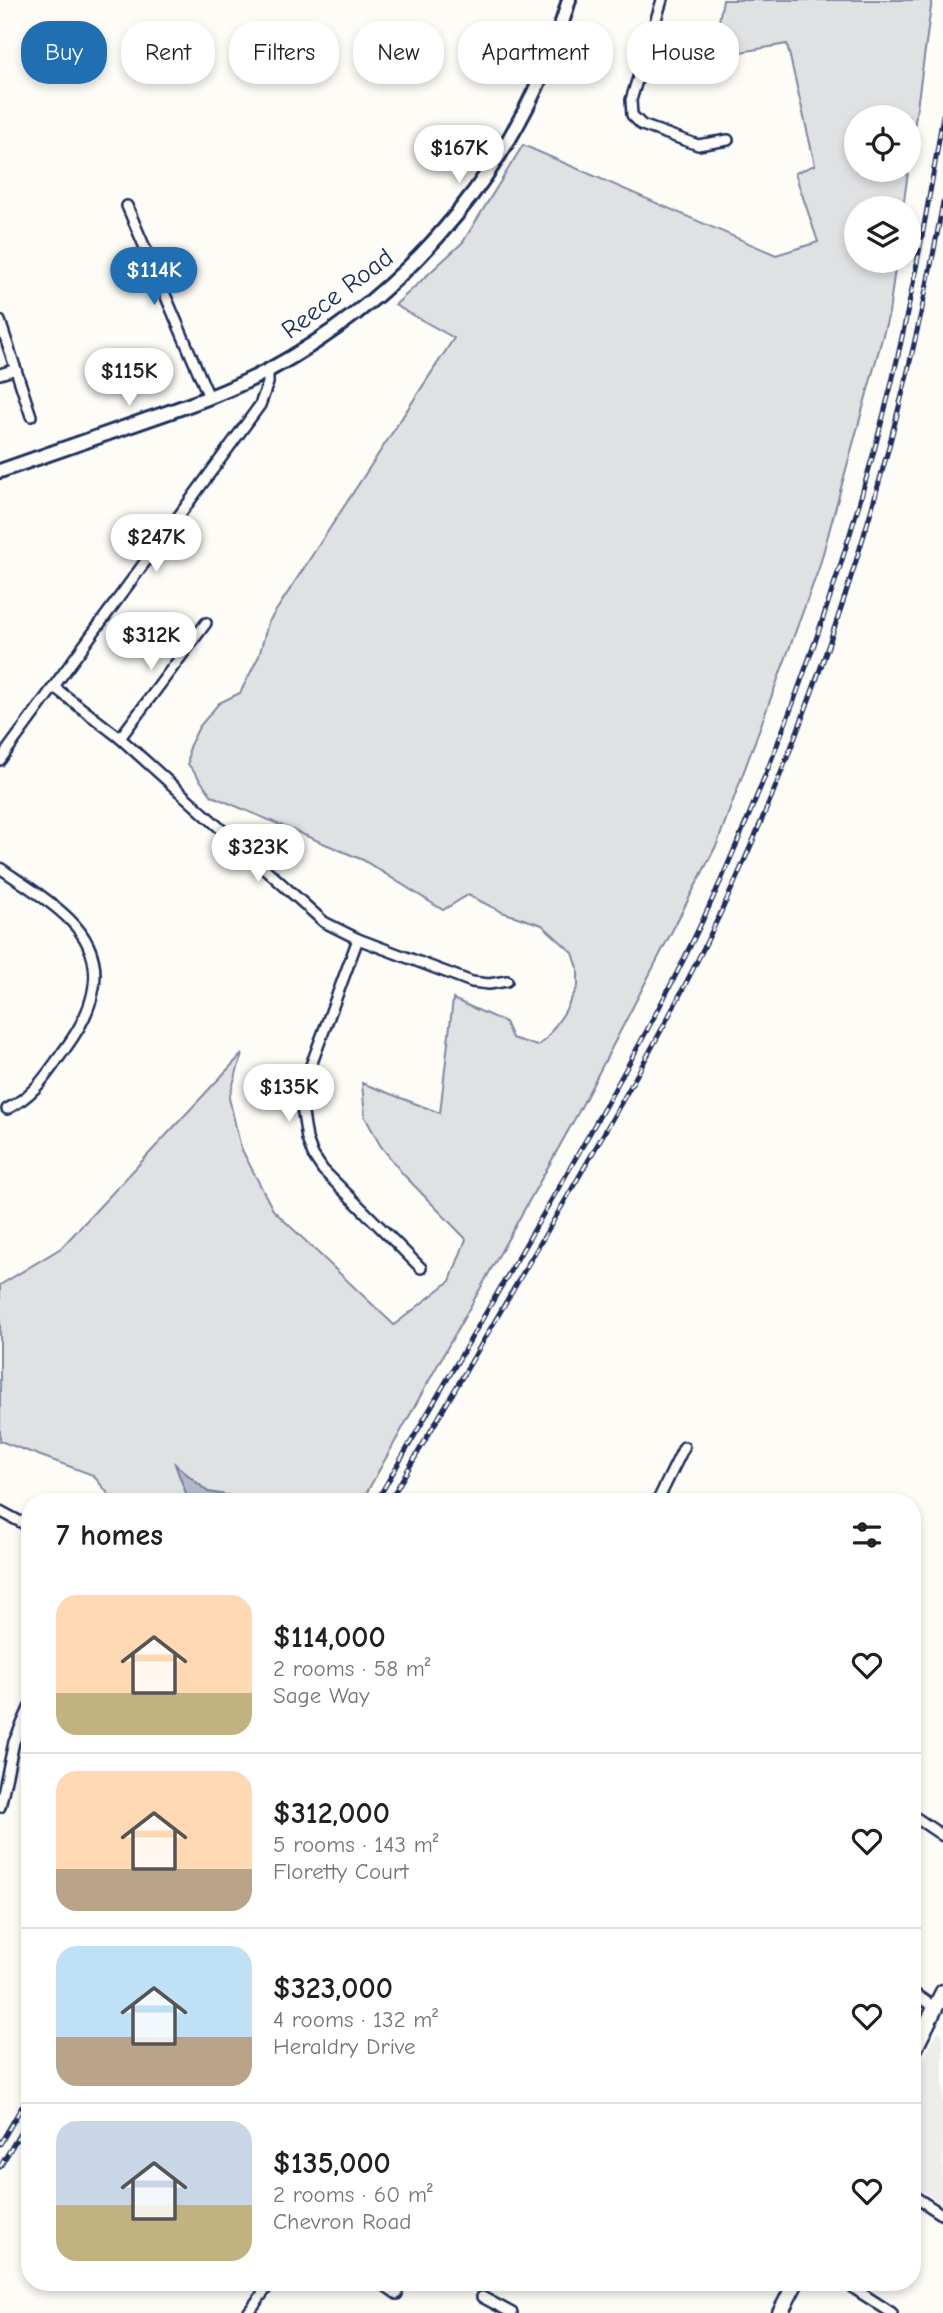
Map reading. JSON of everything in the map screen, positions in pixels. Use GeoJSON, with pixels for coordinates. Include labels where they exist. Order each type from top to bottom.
{"type":"FeatureCollection","features":[{"type":"Feature","properties":{"kind":"main road","name":"Reece Road"},"geometry":{"type":"LineString","coordinates":[[0,471],[209,397],[268,371],[371,303],[416,261],[457,216],[500,154],[532,97],[569,0]]}},
{"type":"Feature","properties":{"kind":"main road"},"geometry":{"type":"LineString","coordinates":[[921,2036],[943,1992]]}},
{"type":"Feature","properties":{"kind":"main road"},"geometry":{"type":"LineString","coordinates":[[780,2313],[791,2291]]}},
{"type":"Feature","properties":{"kind":"street"},"geometry":{"type":"LineString","coordinates":[[662,0],[631,100],[632,114],[642,125],[698,145],[728,140]]}},
{"type":"Feature","properties":{"kind":"street"},"geometry":{"type":"LineString","coordinates":[[127,206],[209,397]]}},
{"type":"Feature","properties":{"kind":"street"},"geometry":{"type":"LineString","coordinates":[[0,321],[31,416]]}},
{"type":"Feature","properties":{"kind":"street"},"geometry":{"type":"LineString","coordinates":[[0,374],[16,369]]}},
{"type":"Feature","properties":{"kind":"street"},"geometry":{"type":"LineString","coordinates":[[0,760],[260,405],[266,394],[268,371]]}},
{"type":"Feature","properties":{"kind":"street"},"geometry":{"type":"LineString","coordinates":[[120,738],[206,623]]}},
{"type":"Feature","properties":{"kind":"street"},"geometry":{"type":"LineString","coordinates":[[54,687],[120,738],[310,911],[340,931],[472,982],[489,984],[507,981]]}},
{"type":"Feature","properties":{"kind":"street"},"geometry":{"type":"LineString","coordinates":[[0,868],[55,907],[75,925],[90,950],[95,975],[93,998],[79,1031],[33,1093],[7,1110]]}},
{"type":"Feature","properties":{"kind":"street"},"geometry":{"type":"LineString","coordinates":[[358,939],[307,1076],[302,1107],[304,1123],[313,1155],[323,1170],[421,1268]]}},
{"type":"Feature","properties":{"kind":"street"},"geometry":{"type":"LineString","coordinates":[[661,1493],[684,1447]]}},
{"type":"Feature","properties":{"kind":"street"},"geometry":{"type":"LineString","coordinates":[[0,1511],[21,1522]]}},
{"type":"Feature","properties":{"kind":"street"},"geometry":{"type":"LineString","coordinates":[[0,1807],[21,1724]]}},
{"type":"Feature","properties":{"kind":"street"},"geometry":{"type":"LineString","coordinates":[[921,1821],[943,1836]]}},
{"type":"Feature","properties":{"kind":"street"},"geometry":{"type":"LineString","coordinates":[[921,1998],[935,2008]]}},
{"type":"Feature","properties":{"kind":"street"},"geometry":{"type":"LineString","coordinates":[[921,2201],[943,2215]]}},
{"type":"Feature","properties":{"kind":"street"},"geometry":{"type":"LineString","coordinates":[[248,2313],[264,2291]]}},
{"type":"Feature","properties":{"kind":"street"},"geometry":{"type":"LineString","coordinates":[[393,2291],[397,2294]]}},
{"type":"Feature","properties":{"kind":"street"},"geometry":{"type":"LineString","coordinates":[[858,2291],[892,2313]]}},
{"type":"Feature","properties":{"kind":"street"},"geometry":{"type":"LineString","coordinates":[[482,2297],[512,2313]]}},
{"type":"Feature","properties":{"kind":"shaded area"},"geometry":{"type":"Polygon","coordinates":[[[723,0],[932,0],[917,105],[844,105],[844,182],[907,182],[905,196],[844,196],[844,273],[894,273],[889,313],[819,568],[717,844],[578,1113],[366,1493],[214,1493],[208,1492],[176,1466],[186,1493],[108,1493],[93,1475],[0,1441],[0,1285],[61,1248],[242,1054],[229,1098],[241,1148],[273,1210],[394,1325],[450,1281],[466,1239],[403,1174],[380,1145],[365,1117],[362,1083],[440,1113],[453,999],[505,1022],[512,1038],[537,1046],[546,1039],[564,1013],[578,986],[578,968],[573,953],[542,925],[502,912],[468,895],[443,910],[363,860],[212,796],[188,764],[189,747],[199,727],[219,703],[240,693],[259,656],[268,623],[454,338],[395,305],[463,242],[523,145],[776,255],[818,242],[795,173],[815,165],[787,44],[739,52],[739,21],[719,21],[723,0]]]}},
{"type":"Feature","properties":{"kind":"shaded area"},"geometry":{"type":"Polygon","coordinates":[[[175,1464],[208,1492],[214,1493],[186,1493],[175,1464]]]}},
{"type":"Feature","properties":{"kind":"shaded area"},"geometry":{"type":"Polygon","coordinates":[[[938,2031],[943,2034],[943,2205],[921,2190],[921,2064],[938,2031]]]}},
{"type":"Feature","properties":{"kind":"railway"},"geometry":{"type":"LineString","coordinates":[[381,1493],[647,1031],[686,955],[748,819],[816,638],[874,453],[905,322],[943,115]]}},
{"type":"Feature","properties":{"kind":"railway"},"geometry":{"type":"LineString","coordinates":[[394,1493],[654,1043],[696,964],[769,802],[802,719],[860,550],[906,377],[943,202]]}},
{"type":"Feature","properties":{"kind":"railway"},"geometry":{"type":"LineString","coordinates":[[0,2144],[21,2108]]}},
{"type":"Feature","properties":{"kind":"railway"},"geometry":{"type":"LineString","coordinates":[[0,2167],[21,2131]]}}]}
